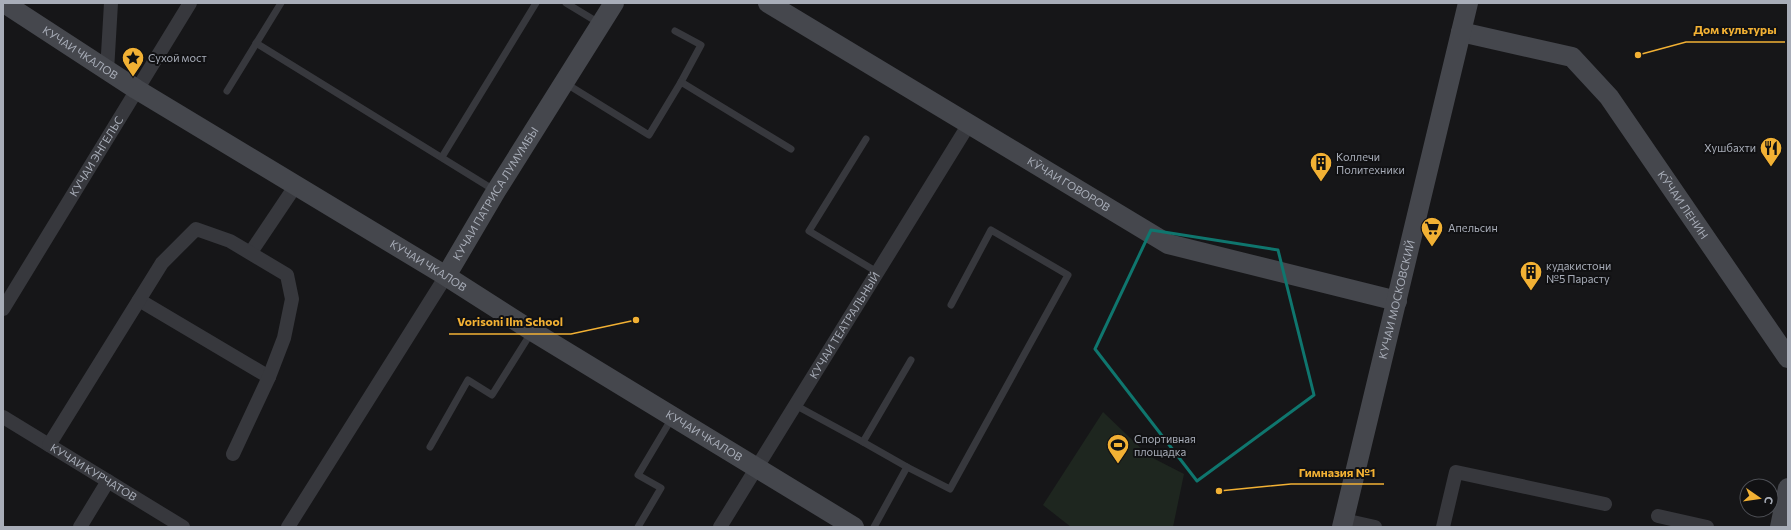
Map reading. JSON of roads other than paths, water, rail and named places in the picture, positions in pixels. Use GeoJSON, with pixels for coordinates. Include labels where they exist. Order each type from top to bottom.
{"type":"FeatureCollection","features":[{"type":"Feature","properties":{"kind":"street","name":"КУЧАИ ЧКАЛОВ"},"geometry":{"type":"LineString","coordinates":[[4,3],[136,89],[446,276],[532,331],[854,527]]}},
{"type":"Feature","properties":{"kind":"street"},"geometry":{"type":"LineString","coordinates":[[107,71],[111,3]]}},
{"type":"Feature","properties":{"kind":"street","name":"КУЧАИ ЭНГЕЛЬС"},"geometry":{"type":"LineString","coordinates":[[3,309],[136,89],[190,3]]}},
{"type":"Feature","properties":{"kind":"street","name":"КУЧАИ ПАТРИСА ЛУМУМБЫ"},"geometry":{"type":"LineString","coordinates":[[288,527],[446,276],[496,191],[614,3]]}},
{"type":"Feature","properties":{"kind":"street","name":"КӮЧАИ ГОВОРОВ"},"geometry":{"type":"LineString","coordinates":[[768,3],[1168,244],[1396,301]]}},
{"type":"Feature","properties":{"kind":"street","name":"КУЧАИ МОСКОВСКИЙ"},"geometry":{"type":"LineString","coordinates":[[1343,524],[1468,3]]}},
{"type":"Feature","properties":{"kind":"street","name":"КӮЧАИ ЛЕНИН"},"geometry":{"type":"LineString","coordinates":[[1461,32],[1572,57],[1608,97],[1788,358]]}},
{"type":"Feature","properties":{"kind":"street","name":"КУЧАИ ТЕАТРАЛЬНЫЙ"},"geometry":{"type":"LineString","coordinates":[[720,527],[969,124]]}},
{"type":"Feature","properties":{"kind":"street"},"geometry":{"type":"LineString","coordinates":[[251,252],[296,185]]}},
{"type":"Feature","properties":{"kind":"street"},"geometry":{"type":"LineString","coordinates":[[49,445],[162,263],[196,229],[230,241],[251,252],[287,275],[292,299],[284,338],[269,377],[233,454]]}},
{"type":"Feature","properties":{"kind":"street"},"geometry":{"type":"LineString","coordinates":[[139,300],[269,377]]}},
{"type":"Feature","properties":{"kind":"street","name":"КУЧАИ КУРЧАТОВ"},"geometry":{"type":"LineString","coordinates":[[3,418],[183,527]]}},
{"type":"Feature","properties":{"kind":"street"},"geometry":{"type":"LineString","coordinates":[[1443,527],[1456,472],[1605,504]]}},
{"type":"Feature","properties":{"kind":"street"},"geometry":{"type":"LineString","coordinates":[[80,527],[108,482]]}},
{"type":"Feature","properties":{"kind":"street"},"geometry":{"type":"LineString","coordinates":[[1780,527],[1788,488]]}},
{"type":"Feature","properties":{"kind":"street"},"geometry":{"type":"LineString","coordinates":[[1658,516],[1707,527]]}},
{"type":"Feature","properties":{"kind":"street"},"geometry":{"type":"LineString","coordinates":[[1343,524],[1375,527]]}},
{"type":"Feature","properties":{"kind":"lane"},"geometry":{"type":"LineString","coordinates":[[227,91],[281,3]]}},
{"type":"Feature","properties":{"kind":"lane"},"geometry":{"type":"LineString","coordinates":[[442,157],[536,3]]}},
{"type":"Feature","properties":{"kind":"lane"},"geometry":{"type":"LineString","coordinates":[[566,3],[601,24]]}},
{"type":"Feature","properties":{"kind":"lane"},"geometry":{"type":"LineString","coordinates":[[565,82],[649,134],[681,82],[701,45],[675,31]]}},
{"type":"Feature","properties":{"kind":"lane"},"geometry":{"type":"LineString","coordinates":[[256,43],[496,191]]}},
{"type":"Feature","properties":{"kind":"lane"},"geometry":{"type":"LineString","coordinates":[[681,82],[791,149]]}},
{"type":"Feature","properties":{"kind":"lane"},"geometry":{"type":"LineString","coordinates":[[866,138],[809,231],[877,272]]}},
{"type":"Feature","properties":{"kind":"lane"},"geometry":{"type":"LineString","coordinates":[[795,405],[950,489],[1068,275],[991,230],[951,305]]}},
{"type":"Feature","properties":{"kind":"lane"},"geometry":{"type":"LineString","coordinates":[[430,447],[468,380],[492,395],[532,331]]}},
{"type":"Feature","properties":{"kind":"lane"},"geometry":{"type":"LineString","coordinates":[[863,442],[911,360]]}},
{"type":"Feature","properties":{"kind":"lane"},"geometry":{"type":"LineString","coordinates":[[638,527],[661,488],[638,475],[673,416]]}},
{"type":"Feature","properties":{"kind":"lane"},"geometry":{"type":"LineString","coordinates":[[874,527],[907,467]]}},
{"type":"Feature","properties":{"kind":"place","name":"Дом культуры"},"geometry":{"type":"Point","coordinates":[1638,55]}},
{"type":"Feature","properties":{"kind":"place","name":"Сухой мост"},"geometry":{"type":"Point","coordinates":[133,78]}},
{"type":"Feature","properties":{"kind":"place","name":"Хушбахти"},"geometry":{"type":"Point","coordinates":[1771,168]}},
{"type":"Feature","properties":{"kind":"place","name":"Коллечи Политехники"},"geometry":{"type":"Point","coordinates":[1321,182]}},
{"type":"Feature","properties":{"kind":"place","name":"Апельсин"},"geometry":{"type":"Point","coordinates":[1432,248]}},
{"type":"Feature","properties":{"kind":"place","name":"кудакистони №5 Парасту"},"geometry":{"type":"Point","coordinates":[1531,292]}},
{"type":"Feature","properties":{"kind":"place","name":"Vorisoni Ilm School"},"geometry":{"type":"Point","coordinates":[636,320]}},
{"type":"Feature","properties":{"kind":"place","name":"Спортивная площадка"},"geometry":{"type":"Point","coordinates":[1118,464]}},
{"type":"Feature","properties":{"kind":"place","name":"Гимназия №1"},"geometry":{"type":"Point","coordinates":[1219,491]}}]}
